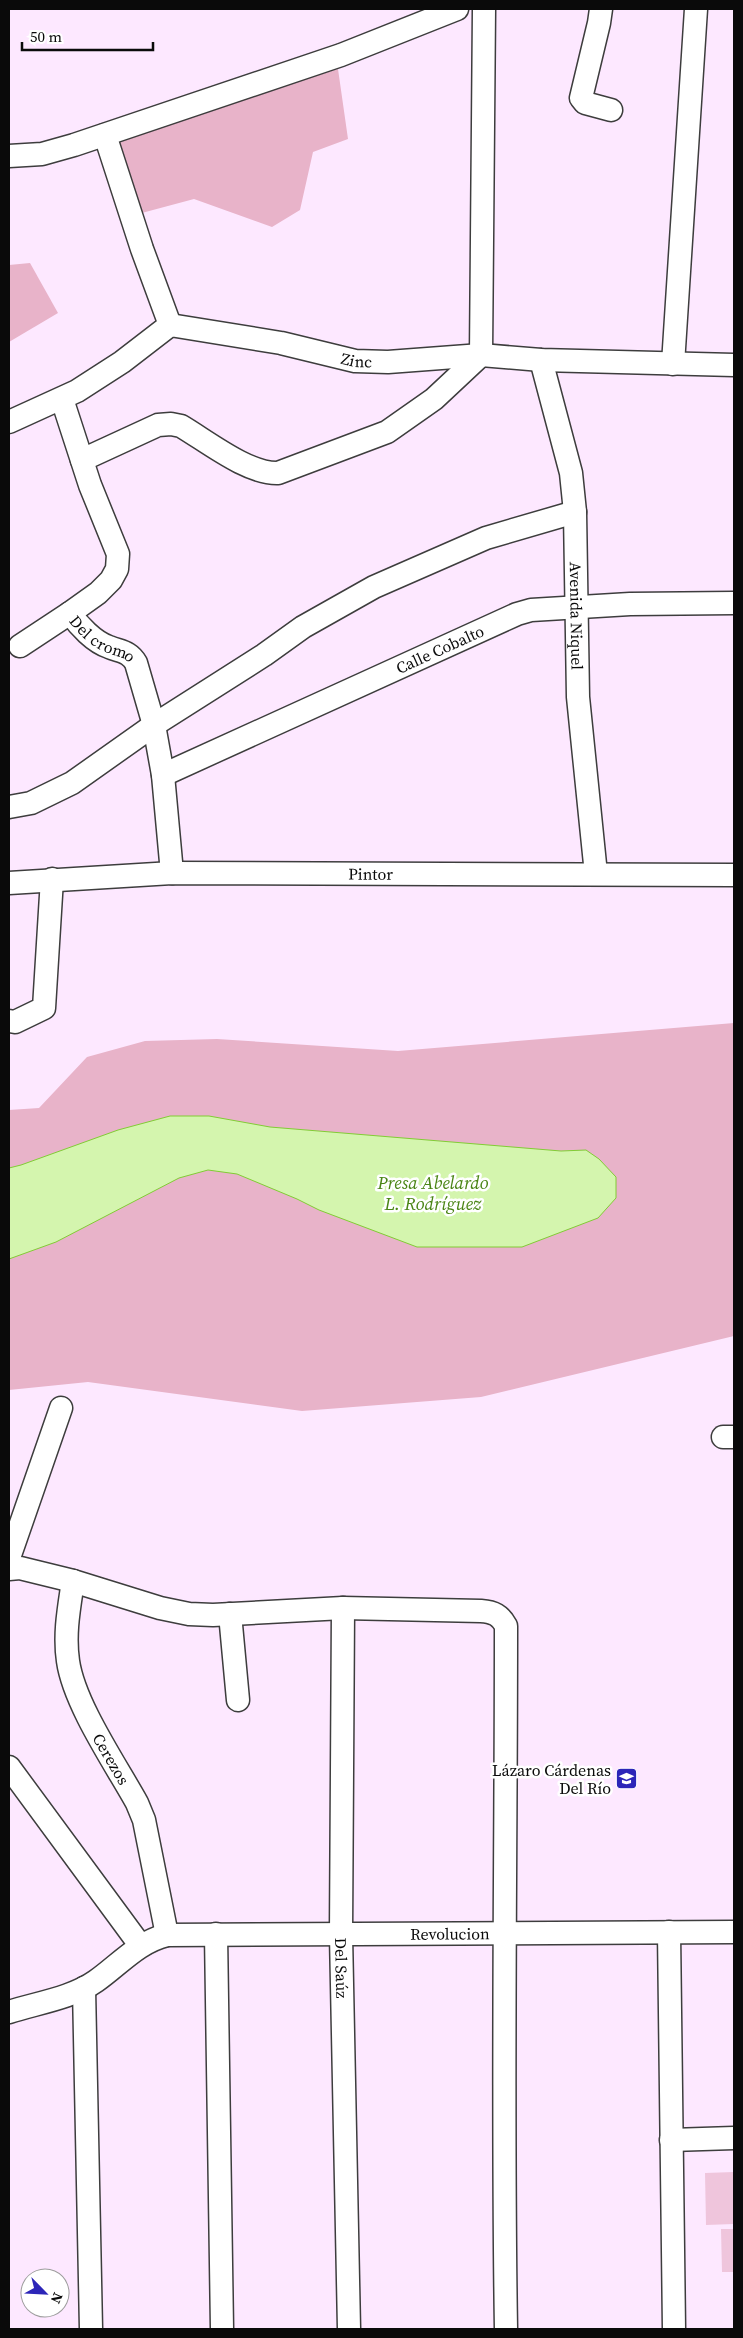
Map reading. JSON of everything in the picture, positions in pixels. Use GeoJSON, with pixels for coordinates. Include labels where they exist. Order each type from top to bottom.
{"type":"FeatureCollection","features":[{"type":"Feature","properties":{"kind":"street"},"geometry":{"type":"LineString","coordinates":[[9,156],[42,154],[105,134],[341,55],[457,9]]}},
{"type":"Feature","properties":{"kind":"street"},"geometry":{"type":"LineString","coordinates":[[82,460],[158,426],[171,424],[181,426],[248,467],[265,474],[278,473],[387,432],[434,399],[481,355],[484,9]]}},
{"type":"Feature","properties":{"kind":"street"},"geometry":{"type":"LineString","coordinates":[[601,9],[600,23],[581,98],[585,103],[611,110]]}},
{"type":"Feature","properties":{"kind":"street"},"geometry":{"type":"LineString","coordinates":[[672,364],[696,9]]}},
{"type":"Feature","properties":{"kind":"street"},"geometry":{"type":"LineString","coordinates":[[9,422],[62,399],[122,362],[170,325],[142,249],[105,134]]}},
{"type":"Feature","properties":{"kind":"street","name":"Zinc"},"geometry":{"type":"LineString","coordinates":[[170,325],[281,344],[355,361],[388,362],[481,355],[541,360],[734,366]]}},
{"type":"Feature","properties":{"kind":"street","name":"Avenida Niquel"},"geometry":{"type":"LineString","coordinates":[[541,360],[571,472],[575,512],[575,606],[578,697],[596,874]]}},
{"type":"Feature","properties":{"kind":"street","name":"Del cromo"},"geometry":{"type":"LineString","coordinates":[[62,399],[90,484],[118,554],[117,569],[98,593],[70,614],[76,623],[97,640],[108,647],[122,650],[132,655],[136,663],[154,725],[163,775],[172,873]]}},
{"type":"Feature","properties":{"kind":"street"},"geometry":{"type":"LineString","coordinates":[[9,807],[31,803],[72,783],[154,725],[264,655],[303,627],[374,587],[486,538],[575,512]]}},
{"type":"Feature","properties":{"kind":"street","name":"Calle Cobalto"},"geometry":{"type":"LineString","coordinates":[[163,775],[516,614],[531,610],[575,606],[734,603]]}},
{"type":"Feature","properties":{"kind":"street"},"geometry":{"type":"LineString","coordinates":[[20,646],[70,614]]}},
{"type":"Feature","properties":{"kind":"street","name":"Pintor"},"geometry":{"type":"LineString","coordinates":[[9,883],[172,873],[734,875]]}},
{"type":"Feature","properties":{"kind":"street"},"geometry":{"type":"LineString","coordinates":[[9,1021],[15,1022],[44,1008],[52,880]]}},
{"type":"Feature","properties":{"kind":"street"},"geometry":{"type":"LineString","coordinates":[[9,1558],[60,1408]]}},
{"type":"Feature","properties":{"kind":"street"},"geometry":{"type":"LineString","coordinates":[[9,1569],[20,1568],[73,1581],[160,1608],[190,1614],[230,1614],[343,1608],[481,1611],[493,1612],[501,1618],[506,1626],[504,2191],[506,2329]]}},
{"type":"Feature","properties":{"kind":"street","name":"Cerezos"},"geometry":{"type":"LineString","coordinates":[[73,1581],[66,1634],[71,1676],[81,1702],[137,1803],[144,1820],[167,1935]]}},
{"type":"Feature","properties":{"kind":"street","name":"Del Saúz"},"geometry":{"type":"LineString","coordinates":[[343,1608],[341,1935],[349,2329]]}},
{"type":"Feature","properties":{"kind":"street"},"geometry":{"type":"LineString","coordinates":[[230,1614],[238,1700]]}},
{"type":"Feature","properties":{"kind":"street"},"geometry":{"type":"LineString","coordinates":[[9,1767],[140,1945]]}},
{"type":"Feature","properties":{"kind":"street"},"geometry":{"type":"LineString","coordinates":[[669,1932],[674,2329]]}},
{"type":"Feature","properties":{"kind":"street","name":"Revolucion"},"geometry":{"type":"LineString","coordinates":[[9,2012],[84,1988],[140,1945],[151,1939],[167,1935],[506,1935],[734,1932]]}},
{"type":"Feature","properties":{"kind":"street"},"geometry":{"type":"LineString","coordinates":[[216,1934],[222,2329]]}},
{"type":"Feature","properties":{"kind":"street"},"geometry":{"type":"LineString","coordinates":[[84,1988],[90,2329]]}},
{"type":"Feature","properties":{"kind":"street"},"geometry":{"type":"LineString","coordinates":[[671,2140],[734,2138]]}},
{"type":"Feature","properties":{"kind":"shaded area"},"geometry":{"type":"Polygon","coordinates":[[[338,69],[348,139],[313,152],[300,210],[272,227],[194,199],[138,214],[112,139],[338,69]]]}},
{"type":"Feature","properties":{"kind":"shaded area"},"geometry":{"type":"Polygon","coordinates":[[[30,263],[58,313],[9,342],[9,265],[30,263]]]}},
{"type":"Feature","properties":{"kind":"shaded area"},"geometry":{"type":"Polygon","coordinates":[[[734,1023],[734,1336],[481,1397],[302,1411],[88,1382],[9,1390],[9,1110],[39,1108],[87,1057],[145,1041],[217,1039],[398,1051],[734,1023]]]}},
{"type":"Feature","properties":{"kind":"shaded area"},"geometry":{"type":"Polygon","coordinates":[[[734,2172],[734,2224],[706,2225],[705,2173],[734,2172]]]}},
{"type":"Feature","properties":{"kind":"shaded area"},"geometry":{"type":"Polygon","coordinates":[[[721,2229],[734,2229],[734,2272],[722,2272],[721,2229]]]}},
{"type":"Feature","properties":{"kind":"water","name":"Presa Abelardo L. Rodríguez"},"geometry":{"type":"Polygon","coordinates":[[[170,1116],[209,1116],[270,1127],[561,1151],[586,1150],[599,1159],[616,1177],[616,1198],[598,1218],[522,1247],[417,1247],[319,1210],[237,1174],[208,1170],[179,1178],[56,1242],[9,1259],[9,1168],[118,1130],[170,1116]]]}},
{"type":"Feature","properties":{"kind":"place","name":"Lázaro Cárdenas Del Río"},"geometry":{"type":"Point","coordinates":[627,1779]}}]}
